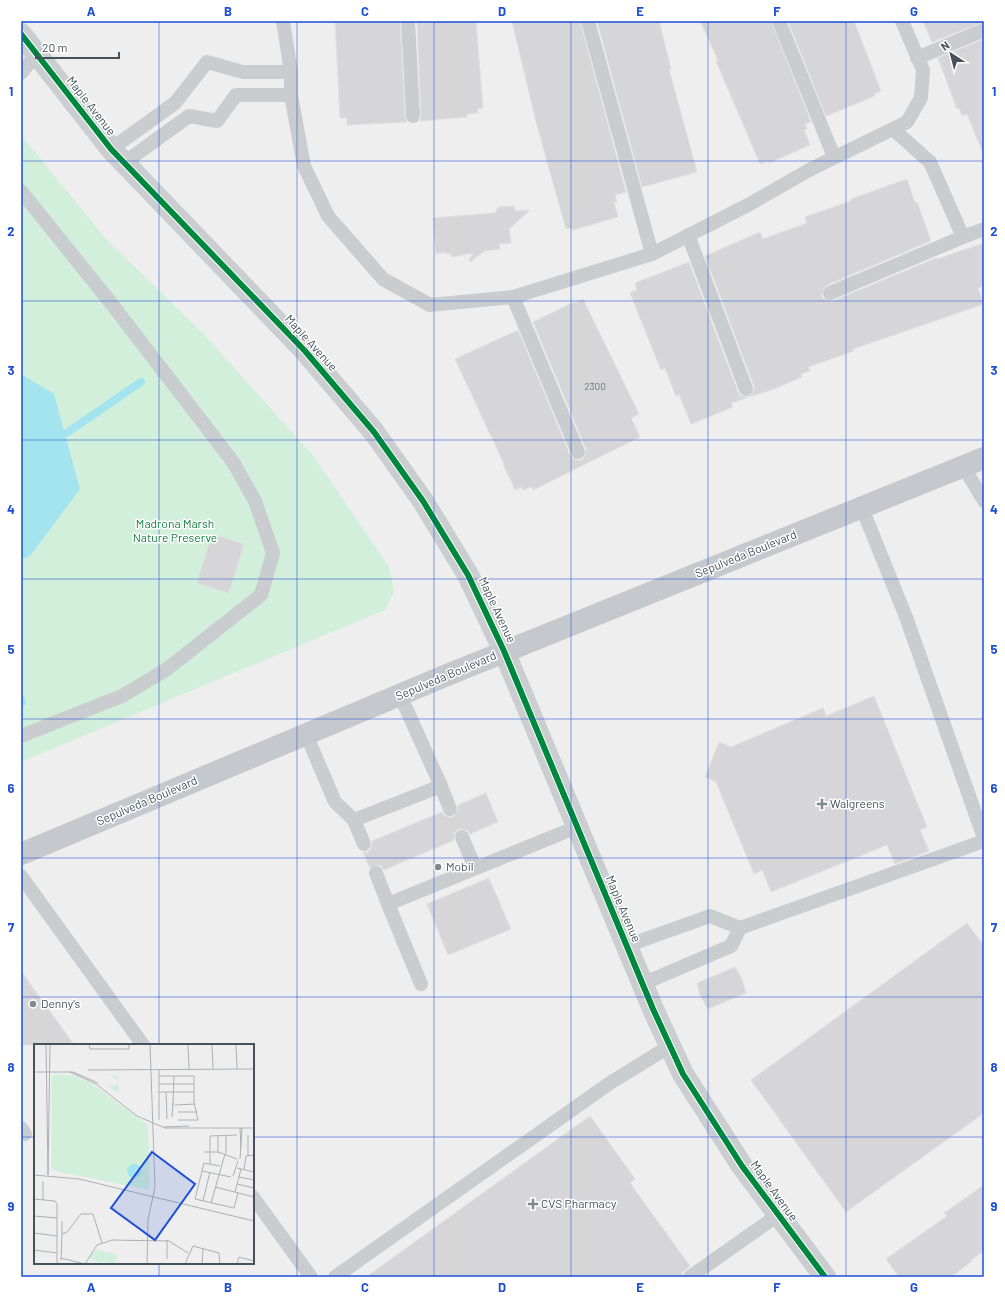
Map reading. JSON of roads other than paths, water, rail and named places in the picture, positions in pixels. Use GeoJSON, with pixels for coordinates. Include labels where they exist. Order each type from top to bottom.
{"type":"FeatureCollection","features":[{"type":"Feature","properties":{"kind":"main road","name":"Sepulveda Boulevard"},"geometry":{"type":"LineString","coordinates":[[21,854],[504,651],[984,458]]}},
{"type":"Feature","properties":{"kind":"street","name":"Maple Avenue"},"geometry":{"type":"LineString","coordinates":[[21,34],[117,156],[305,351],[374,432],[423,501],[468,575],[504,651],[642,984],[687,1080],[742,1166],[825,1277]]}},
{"type":"Feature","properties":{"kind":"lane"},"geometry":{"type":"LineString","coordinates":[[283,21],[291,72],[291,95],[304,166],[328,216],[383,279],[430,305],[513,298],[652,254],[748,205],[811,169],[907,122],[921,98],[922,70],[902,21]]}},
{"type":"Feature","properties":{"kind":"lane"},"geometry":{"type":"LineString","coordinates":[[408,21],[413,116]]}},
{"type":"Feature","properties":{"kind":"lane"},"geometry":{"type":"LineString","coordinates":[[588,21],[652,254]]}},
{"type":"Feature","properties":{"kind":"lane"},"geometry":{"type":"LineString","coordinates":[[779,21],[834,158]]}},
{"type":"Feature","properties":{"kind":"lane"},"geometry":{"type":"LineString","coordinates":[[917,58],[984,30]]}},
{"type":"Feature","properties":{"kind":"lane"},"geometry":{"type":"LineString","coordinates":[[21,73],[36,54]]}},
{"type":"Feature","properties":{"kind":"lane"},"geometry":{"type":"LineString","coordinates":[[117,156],[175,102],[207,62],[243,72],[291,72]]}},
{"type":"Feature","properties":{"kind":"lane"},"geometry":{"type":"LineString","coordinates":[[117,156],[189,116],[217,122],[236,95],[291,95]]}},
{"type":"Feature","properties":{"kind":"lane"},"geometry":{"type":"LineString","coordinates":[[893,129],[930,162],[963,237]]}},
{"type":"Feature","properties":{"kind":"lane"},"geometry":{"type":"LineString","coordinates":[[21,191],[111,303],[233,462],[255,501],[273,554],[261,595],[167,669],[122,696],[21,736]]}},
{"type":"Feature","properties":{"kind":"lane"},"geometry":{"type":"LineString","coordinates":[[830,293],[984,229]]}},
{"type":"Feature","properties":{"kind":"lane"},"geometry":{"type":"LineString","coordinates":[[688,236],[746,389]]}},
{"type":"Feature","properties":{"kind":"lane"},"geometry":{"type":"LineString","coordinates":[[513,298],[578,452]]}},
{"type":"Feature","properties":{"kind":"lane"},"geometry":{"type":"LineString","coordinates":[[962,466],[984,501]]}},
{"type":"Feature","properties":{"kind":"lane"},"geometry":{"type":"LineString","coordinates":[[862,508],[906,618],[984,838]]}},
{"type":"Feature","properties":{"kind":"lane"},"geometry":{"type":"LineString","coordinates":[[400,695],[450,808]]}},
{"type":"Feature","properties":{"kind":"lane"},"geometry":{"type":"LineString","coordinates":[[306,734],[335,802],[354,820],[364,844]]}},
{"type":"Feature","properties":{"kind":"lane"},"geometry":{"type":"LineString","coordinates":[[354,820],[441,786]]}},
{"type":"Feature","properties":{"kind":"lane"},"geometry":{"type":"LineString","coordinates":[[388,904],[576,827]]}},
{"type":"Feature","properties":{"kind":"lane"},"geometry":{"type":"LineString","coordinates":[[462,837],[475,868]]}},
{"type":"Feature","properties":{"kind":"lane"},"geometry":{"type":"LineString","coordinates":[[626,946],[710,916],[740,928],[984,841]]}},
{"type":"Feature","properties":{"kind":"lane"},"geometry":{"type":"LineString","coordinates":[[376,873],[421,984]]}},
{"type":"Feature","properties":{"kind":"lane"},"geometry":{"type":"LineString","coordinates":[[21,876],[142,1044]]}},
{"type":"Feature","properties":{"kind":"lane"},"geometry":{"type":"LineString","coordinates":[[642,984],[731,946],[740,928]]}},
{"type":"Feature","properties":{"kind":"lane"},"geometry":{"type":"LineString","coordinates":[[335,1277],[610,1083],[670,1046]]}},
{"type":"Feature","properties":{"kind":"lane"},"geometry":{"type":"LineString","coordinates":[[254,1198],[311,1277]]}},
{"type":"Feature","properties":{"kind":"lane"},"geometry":{"type":"LineString","coordinates":[[690,1277],[778,1215]]}},
{"type":"Feature","properties":{"kind":"water"},"geometry":{"type":"Polygon","coordinates":[[[21,374],[54,394],[80,489],[30,556],[21,560],[21,374]]]}},
{"type":"Feature","properties":{"kind":"waterway"},"geometry":{"type":"LineString","coordinates":[[65,434],[141,382]]}},
{"type":"Feature","properties":{"kind":"place","name":"Walgreens"},"geometry":{"type":"Point","coordinates":[822,804]}},
{"type":"Feature","properties":{"kind":"place","name":"Mobil"},"geometry":{"type":"Point","coordinates":[438,867]}},
{"type":"Feature","properties":{"kind":"place","name":"Denny's"},"geometry":{"type":"Point","coordinates":[33,1004]}},
{"type":"Feature","properties":{"kind":"place","name":"CVS Pharmacy"},"geometry":{"type":"Point","coordinates":[533,1204]}},
{"type":"Feature","properties":{"kind":"park label","name":"Madrona Marsh Nature Preserve"},"geometry":{"type":"Point","coordinates":[175,531]}}]}
